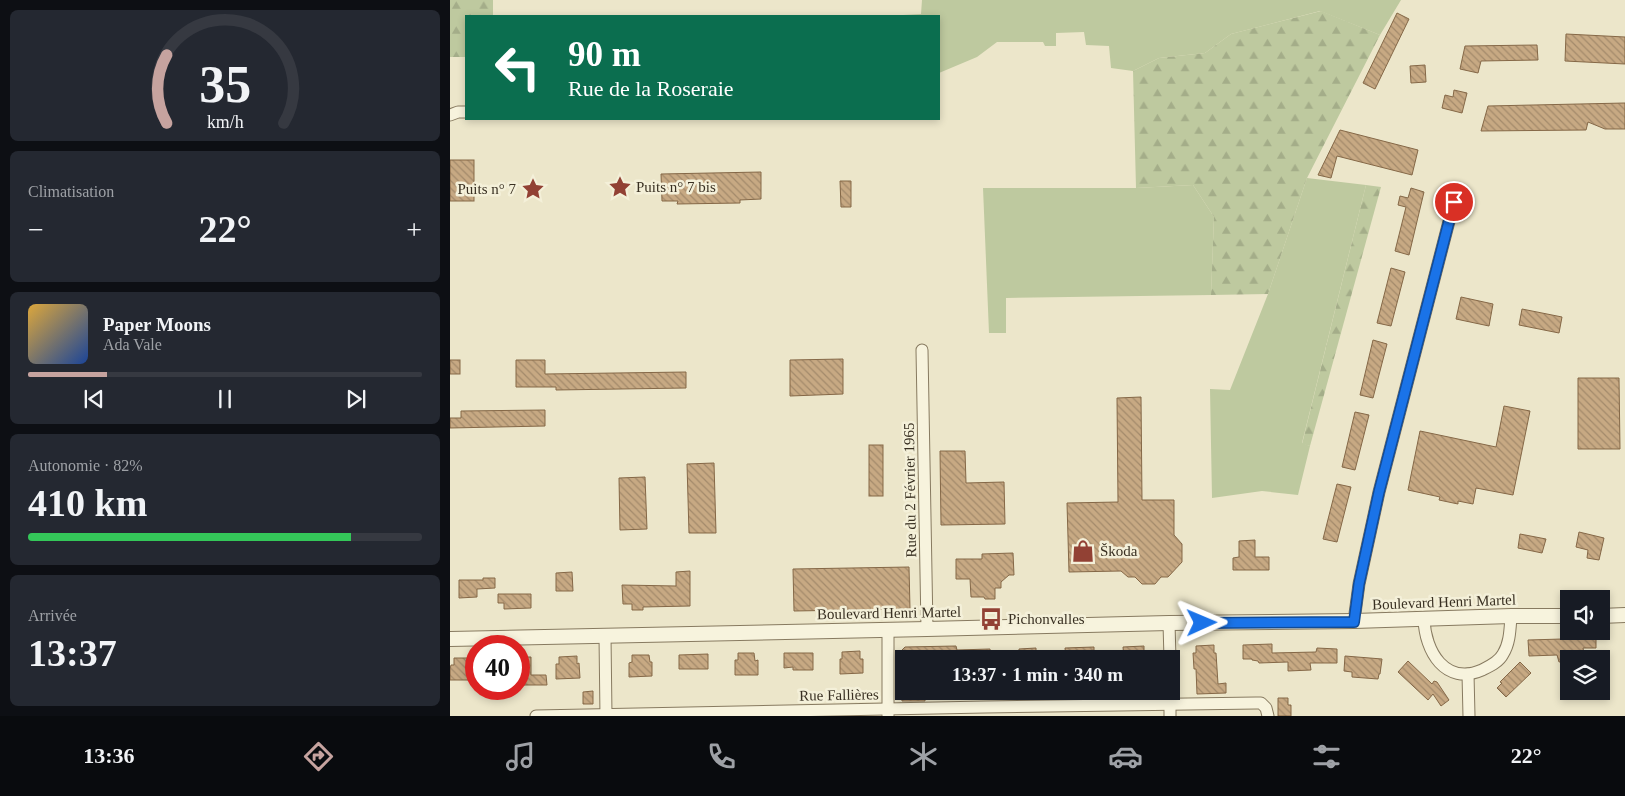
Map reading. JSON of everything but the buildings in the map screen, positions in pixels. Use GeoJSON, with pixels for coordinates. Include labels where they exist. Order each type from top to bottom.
{"type":"FeatureCollection","features":[{"type":"Feature","properties":{"kind":"street"},"geometry":{"type":"LineString","coordinates":[[450,115],[465,112]]}},
{"type":"Feature","properties":{"kind":"street"},"geometry":{"type":"LineString","coordinates":[[1354,622],[1359,584],[1379,492],[1454,202]]}},
{"type":"Feature","properties":{"kind":"street","name":"Rue du 2 Février 1965"},"geometry":{"type":"LineString","coordinates":[[922,350],[927,630]]}},
{"type":"Feature","properties":{"kind":"street"},"geometry":{"type":"LineString","coordinates":[[1424,619],[1424,632],[1427,644],[1436,660],[1457,673],[1468,674],[1492,666],[1502,656],[1508,645],[1511,616]]}},
{"type":"Feature","properties":{"kind":"street","name":"Boulevard Henri Martel"},"geometry":{"type":"LineString","coordinates":[[450,639],[927,630],[1170,623],[1354,622],[1560,616]]}},
{"type":"Feature","properties":{"kind":"street"},"geometry":{"type":"LineString","coordinates":[[1610,616],[1625,616]]}},
{"type":"Feature","properties":{"kind":"street"},"geometry":{"type":"LineString","coordinates":[[1170,623],[1170,650]]}},
{"type":"Feature","properties":{"kind":"street"},"geometry":{"type":"LineString","coordinates":[[888,630],[888,713]]}},
{"type":"Feature","properties":{"kind":"street"},"geometry":{"type":"LineString","coordinates":[[605,636],[606,715]]}},
{"type":"Feature","properties":{"kind":"street"},"geometry":{"type":"LineString","coordinates":[[1468,674],[1469,716]]}},
{"type":"Feature","properties":{"kind":"street","name":"Rue Fallières"},"geometry":{"type":"LineString","coordinates":[[536,716],[1170,710],[1261,704],[1266,708],[1268,716]]}},
{"type":"Feature","properties":{"kind":"green space"},"geometry":{"type":"Polygon","coordinates":[[[450,0],[493,0],[493,15],[465,15],[465,57],[450,57],[450,0]]]}},
{"type":"Feature","properties":{"kind":"green space"},"geometry":{"type":"Polygon","coordinates":[[[922,0],[1401,0],[1380,35],[1320,11],[1231,34],[1205,53],[1159,58],[1133,71],[1111,68],[1109,46],[1086,45],[1084,32],[1056,33],[1056,46],[1045,46],[1043,42],[997,42],[977,57],[940,73],[940,15],[903,15],[921,14],[922,0]]]}},
{"type":"Feature","properties":{"kind":"green space"},"geometry":{"type":"Polygon","coordinates":[[[1321,11],[1380,35],[1307,178],[1268,294],[1211,295],[1214,217],[1193,185],[1136,188],[1133,71],[1159,58],[1205,53],[1231,34],[1321,11]]]}},
{"type":"Feature","properties":{"kind":"green space"},"geometry":{"type":"Polygon","coordinates":[[[1307,178],[1366,185],[1302,443],[1310,446],[1298,495],[1262,491],[1212,498],[1210,389],[1230,390],[1268,294],[1307,178]]]}},
{"type":"Feature","properties":{"kind":"green space"},"geometry":{"type":"Polygon","coordinates":[[[1193,185],[1214,217],[1211,295],[1006,298],[1006,333],[989,333],[983,188],[1136,188],[1193,185]]]}},
{"type":"Feature","properties":{"kind":"green space"},"geometry":{"type":"Polygon","coordinates":[[[1366,185],[1381,187],[1310,446],[1302,444],[1366,185]]]}},
{"type":"Feature","properties":{"kind":"place","name":"Puits n° 7 bis"},"geometry":{"type":"Point","coordinates":[620,187]}},
{"type":"Feature","properties":{"kind":"place","name":"Puits n° 7"},"geometry":{"type":"Point","coordinates":[533,189]}},
{"type":"Feature","properties":{"kind":"place","name":"Škoda"},"geometry":{"type":"Point","coordinates":[1083,551]}},
{"type":"Feature","properties":{"kind":"place","name":"Pichonvalles"},"geometry":{"type":"Point","coordinates":[991,619]}},
{"type":"Feature","properties":{"kind":"route"},"geometry":{"type":"LineString","coordinates":[[1202,623],[1354,622],[1359,584],[1379,492],[1454,202]]}}]}
